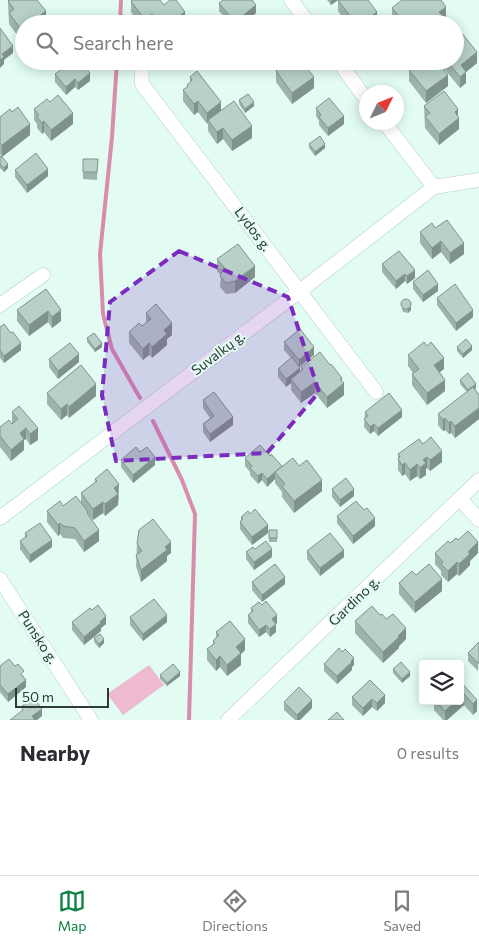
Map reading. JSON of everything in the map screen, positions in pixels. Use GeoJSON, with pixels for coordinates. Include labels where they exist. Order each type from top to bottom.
{"type":"FeatureCollection","features":[{"type":"Feature","properties":{"kind":"street"},"geometry":{"type":"LineString","coordinates":[[292,0],[303,15]]}},
{"type":"Feature","properties":{"kind":"street","name":"Lydos g."},"geometry":{"type":"LineString","coordinates":[[141,70],[142,84],[376,392]]}},
{"type":"Feature","properties":{"kind":"street"},"geometry":{"type":"LineString","coordinates":[[345,70],[359,89]]}},
{"type":"Feature","properties":{"kind":"street"},"geometry":{"type":"LineString","coordinates":[[390,130],[434,187],[479,180]]}},
{"type":"Feature","properties":{"kind":"street","name":"Suvalkų g."},"geometry":{"type":"LineString","coordinates":[[0,518],[434,187]]}},
{"type":"Feature","properties":{"kind":"street"},"geometry":{"type":"LineString","coordinates":[[0,305],[43,275]]}},
{"type":"Feature","properties":{"kind":"street","name":"Gardino g."},"geometry":{"type":"LineString","coordinates":[[228,720],[479,480]]}},
{"type":"Feature","properties":{"kind":"street"},"geometry":{"type":"LineString","coordinates":[[460,499],[479,520]]}},
{"type":"Feature","properties":{"kind":"street","name":"Punsko g."},"geometry":{"type":"LineString","coordinates":[[0,579],[91,720]]}},
{"type":"Feature","properties":{"kind":"highlighted area"},"geometry":{"type":"Polygon","coordinates":[[[179,251],[288,297],[319,392],[267,453],[116,461],[102,395],[110,302],[179,251]]]}},
{"type":"Feature","properties":{"kind":"shaded area"},"geometry":{"type":"Polygon","coordinates":[[[149,665],[164,685],[123,715],[107,694],[149,665]]]}},
{"type":"Feature","properties":{"kind":"building"},"geometry":{"type":"Polygon","coordinates":[[[37,0],[46,11],[41,15],[15,15],[15,21],[9,13],[14,9],[8,1],[37,0]]]}},
{"type":"Feature","properties":{"kind":"building"},"geometry":{"type":"Polygon","coordinates":[[[160,0],[164,5],[170,0],[176,0],[185,12],[181,15],[141,15],[131,1],[160,0]]]}},
{"type":"Feature","properties":{"kind":"building"},"geometry":{"type":"Polygon","coordinates":[[[223,0],[252,0],[256,5],[244,15],[229,15],[219,3],[223,0]]]}},
{"type":"Feature","properties":{"kind":"building"},"geometry":{"type":"Polygon","coordinates":[[[338,0],[368,0],[377,12],[373,15],[349,15],[338,0]]]}},
{"type":"Feature","properties":{"kind":"building"},"geometry":{"type":"Polygon","coordinates":[[[402,0],[441,0],[446,7],[439,12],[442,15],[398,15],[392,8],[402,0]]]}},
{"type":"Feature","properties":{"kind":"building"},"geometry":{"type":"Polygon","coordinates":[[[0,28],[13,46],[2,54],[4,57],[0,60],[0,28]]]}},
{"type":"Feature","properties":{"kind":"building"},"geometry":{"type":"Polygon","coordinates":[[[464,36],[477,52],[464,63],[464,36]]]}},
{"type":"Feature","properties":{"kind":"building"},"geometry":{"type":"Polygon","coordinates":[[[464,69],[466,72],[460,77],[454,70],[464,69]]]}},
{"type":"Feature","properties":{"kind":"building"},"geometry":{"type":"Polygon","coordinates":[[[60,70],[88,70],[90,73],[78,83],[75,79],[66,87],[55,74],[60,70]]]}},
{"type":"Feature","properties":{"kind":"building"},"geometry":{"type":"Polygon","coordinates":[[[308,70],[314,77],[292,93],[276,71],[308,70]]]}},
{"type":"Feature","properties":{"kind":"building"},"geometry":{"type":"Polygon","coordinates":[[[409,70],[444,70],[448,75],[426,91],[409,70]]]}},
{"type":"Feature","properties":{"kind":"building"},"geometry":{"type":"Polygon","coordinates":[[[197,71],[221,102],[207,113],[198,101],[194,104],[183,90],[192,80],[190,77],[197,71]]]}},
{"type":"Feature","properties":{"kind":"building"},"geometry":{"type":"Polygon","coordinates":[[[444,91],[458,109],[455,112],[459,118],[439,134],[425,116],[430,113],[424,106],[444,91]]]}},
{"type":"Feature","properties":{"kind":"building"},"geometry":{"type":"Polygon","coordinates":[[[248,94],[254,102],[245,109],[239,100],[248,94]]]}},
{"type":"Feature","properties":{"kind":"building"},"geometry":{"type":"Polygon","coordinates":[[[58,95],[73,113],[51,130],[44,121],[42,123],[37,117],[39,115],[34,109],[47,99],[50,102],[58,95]]]}},
{"type":"Feature","properties":{"kind":"building"},"geometry":{"type":"Polygon","coordinates":[[[329,98],[344,116],[328,128],[319,117],[321,115],[316,108],[329,98]]]}},
{"type":"Feature","properties":{"kind":"building"},"geometry":{"type":"Polygon","coordinates":[[[234,101],[252,126],[232,140],[223,128],[217,132],[208,120],[234,101]]]}},
{"type":"Feature","properties":{"kind":"building"},"geometry":{"type":"Polygon","coordinates":[[[18,107],[30,124],[2,145],[0,143],[0,117],[10,109],[12,112],[18,107]]]}},
{"type":"Feature","properties":{"kind":"building"},"geometry":{"type":"Polygon","coordinates":[[[320,136],[325,144],[315,152],[309,144],[320,136]]]}},
{"type":"Feature","properties":{"kind":"building"},"geometry":{"type":"Polygon","coordinates":[[[36,153],[48,169],[27,185],[15,170],[36,153]]]}},
{"type":"Feature","properties":{"kind":"building"},"geometry":{"type":"Polygon","coordinates":[[[1,156],[8,164],[4,168],[0,164],[1,156]]]}},
{"type":"Feature","properties":{"kind":"building"},"geometry":{"type":"Polygon","coordinates":[[[83,159],[98,159],[97,172],[83,172],[83,159]]]}},
{"type":"Feature","properties":{"kind":"building"},"geometry":{"type":"Polygon","coordinates":[[[447,220],[464,243],[450,253],[441,241],[432,248],[420,232],[432,223],[435,228],[447,220]]]}},
{"type":"Feature","properties":{"kind":"building"},"geometry":{"type":"Polygon","coordinates":[[[238,244],[255,266],[235,281],[226,283],[220,276],[224,267],[217,259],[238,244]]]}},
{"type":"Feature","properties":{"kind":"building"},"geometry":{"type":"Polygon","coordinates":[[[399,251],[415,270],[407,276],[405,274],[396,281],[382,264],[399,251]]]}},
{"type":"Feature","properties":{"kind":"building"},"geometry":{"type":"Polygon","coordinates":[[[428,270],[438,284],[423,295],[413,282],[428,270]]]}},
{"type":"Feature","properties":{"kind":"building"},"geometry":{"type":"Polygon","coordinates":[[[455,284],[473,310],[456,323],[437,298],[455,284]]]}},
{"type":"Feature","properties":{"kind":"building"},"geometry":{"type":"Polygon","coordinates":[[[46,289],[61,310],[52,317],[48,311],[29,325],[17,310],[46,289]]]}},
{"type":"Feature","properties":{"kind":"building"},"geometry":{"type":"Polygon","coordinates":[[[406,299],[411,304],[406,309],[401,304],[406,299]]]}},
{"type":"Feature","properties":{"kind":"building"},"geometry":{"type":"Polygon","coordinates":[[[156,304],[172,323],[164,330],[167,334],[152,347],[149,343],[143,349],[129,332],[139,323],[142,326],[151,319],[146,313],[156,304]]]}},
{"type":"Feature","properties":{"kind":"building"},"geometry":{"type":"Polygon","coordinates":[[[4,324],[21,343],[4,356],[0,350],[0,327],[4,324]]]}},
{"type":"Feature","properties":{"kind":"building"},"geometry":{"type":"Polygon","coordinates":[[[300,329],[314,347],[299,360],[284,342],[300,329]]]}},
{"type":"Feature","properties":{"kind":"building"},"geometry":{"type":"Polygon","coordinates":[[[94,333],[102,343],[95,349],[87,338],[94,333]]]}},
{"type":"Feature","properties":{"kind":"building"},"geometry":{"type":"Polygon","coordinates":[[[466,339],[472,346],[463,354],[457,347],[466,339]]]}},
{"type":"Feature","properties":{"kind":"building"},"geometry":{"type":"Polygon","coordinates":[[[424,342],[427,346],[431,342],[444,358],[434,365],[445,380],[427,393],[412,374],[419,369],[408,355],[424,342]]]}},
{"type":"Feature","properties":{"kind":"building"},"geometry":{"type":"Polygon","coordinates":[[[70,343],[79,354],[58,371],[49,359],[70,343]]]}},
{"type":"Feature","properties":{"kind":"building"},"geometry":{"type":"Polygon","coordinates":[[[320,352],[344,383],[327,397],[315,382],[301,392],[291,379],[303,369],[301,367],[320,352]]]}},
{"type":"Feature","properties":{"kind":"building"},"geometry":{"type":"Polygon","coordinates":[[[292,357],[300,368],[286,379],[278,369],[292,357]]]}},
{"type":"Feature","properties":{"kind":"building"},"geometry":{"type":"Polygon","coordinates":[[[81,365],[96,384],[69,407],[67,404],[61,409],[47,393],[81,365]]]}},
{"type":"Feature","properties":{"kind":"building"},"geometry":{"type":"Polygon","coordinates":[[[468,373],[476,384],[468,390],[460,380],[468,373]]]}},
{"type":"Feature","properties":{"kind":"building"},"geometry":{"type":"Polygon","coordinates":[[[473,387],[479,395],[479,408],[455,426],[445,418],[443,420],[438,414],[473,387]]]}},
{"type":"Feature","properties":{"kind":"building"},"geometry":{"type":"Polygon","coordinates":[[[214,392],[233,417],[210,434],[203,424],[214,416],[203,400],[214,392]]]}},
{"type":"Feature","properties":{"kind":"building"},"geometry":{"type":"Polygon","coordinates":[[[389,393],[402,410],[378,428],[374,424],[370,427],[364,419],[368,416],[365,412],[389,393]]]}},
{"type":"Feature","properties":{"kind":"building"},"geometry":{"type":"Polygon","coordinates":[[[19,406],[38,428],[30,434],[26,428],[20,433],[24,439],[11,450],[0,436],[0,427],[9,420],[12,424],[18,419],[12,412],[19,406]]]}},
{"type":"Feature","properties":{"kind":"building"},"geometry":{"type":"Polygon","coordinates":[[[431,437],[442,451],[430,460],[427,457],[423,460],[426,463],[420,468],[417,464],[410,470],[405,463],[402,465],[398,459],[400,457],[398,454],[419,439],[423,444],[431,437]]]}},
{"type":"Feature","properties":{"kind":"building"},"geometry":{"type":"Polygon","coordinates":[[[260,445],[282,466],[267,479],[262,473],[258,476],[250,468],[252,466],[245,458],[260,445]]]}},
{"type":"Feature","properties":{"kind":"building"},"geometry":{"type":"Polygon","coordinates":[[[136,447],[140,452],[147,447],[155,457],[133,475],[121,460],[136,447]]]}},
{"type":"Feature","properties":{"kind":"building"},"geometry":{"type":"Polygon","coordinates":[[[293,458],[299,466],[307,460],[322,480],[294,501],[282,486],[285,484],[275,472],[293,458]]]}},
{"type":"Feature","properties":{"kind":"building"},"geometry":{"type":"Polygon","coordinates":[[[107,469],[119,484],[114,488],[118,494],[105,504],[103,502],[93,509],[81,493],[97,481],[95,479],[107,469]]]}},
{"type":"Feature","properties":{"kind":"building"},"geometry":{"type":"Polygon","coordinates":[[[346,478],[354,489],[340,500],[332,489],[346,478]]]}},
{"type":"Feature","properties":{"kind":"building"},"geometry":{"type":"Polygon","coordinates":[[[76,496],[99,530],[84,541],[75,528],[63,526],[60,523],[58,525],[47,511],[60,501],[63,506],[76,496]]]}},
{"type":"Feature","properties":{"kind":"building"},"geometry":{"type":"Polygon","coordinates":[[[356,501],[364,510],[367,508],[375,518],[353,536],[337,516],[356,501]]]}},
{"type":"Feature","properties":{"kind":"building"},"geometry":{"type":"Polygon","coordinates":[[[255,509],[268,525],[252,537],[240,522],[243,519],[241,517],[248,511],[250,514],[255,509]]]}},
{"type":"Feature","properties":{"kind":"building"},"geometry":{"type":"Polygon","coordinates":[[[153,519],[171,542],[165,547],[167,550],[141,570],[136,555],[142,551],[137,544],[139,530],[153,519]]]}},
{"type":"Feature","properties":{"kind":"building"},"geometry":{"type":"Polygon","coordinates":[[[40,523],[52,540],[30,555],[20,541],[27,536],[25,533],[40,523]]]}},
{"type":"Feature","properties":{"kind":"building"},"geometry":{"type":"Polygon","coordinates":[[[269,530],[277,530],[277,538],[269,538],[269,530]]]}},
{"type":"Feature","properties":{"kind":"building"},"geometry":{"type":"Polygon","coordinates":[[[468,531],[478,542],[468,552],[470,554],[459,564],[457,562],[448,571],[441,564],[443,562],[435,553],[448,541],[450,543],[456,538],[458,540],[468,531]]]}},
{"type":"Feature","properties":{"kind":"building"},"geometry":{"type":"Polygon","coordinates":[[[330,533],[344,550],[320,568],[307,551],[330,533]]]}},
{"type":"Feature","properties":{"kind":"building"},"geometry":{"type":"Polygon","coordinates":[[[266,541],[272,549],[254,562],[246,552],[253,547],[255,549],[266,541]]]}},
{"type":"Feature","properties":{"kind":"building"},"geometry":{"type":"Polygon","coordinates":[[[275,564],[285,577],[262,595],[252,582],[275,564]]]}},
{"type":"Feature","properties":{"kind":"building"},"geometry":{"type":"Polygon","coordinates":[[[429,564],[442,579],[415,602],[399,583],[412,571],[416,575],[429,564]]]}},
{"type":"Feature","properties":{"kind":"building"},"geometry":{"type":"Polygon","coordinates":[[[154,599],[167,615],[143,634],[130,617],[154,599]]]}},
{"type":"Feature","properties":{"kind":"building"},"geometry":{"type":"Polygon","coordinates":[[[266,601],[277,615],[272,619],[276,624],[270,629],[266,625],[259,630],[248,615],[253,611],[251,608],[259,602],[262,605],[266,601]]]}},
{"type":"Feature","properties":{"kind":"building"},"geometry":{"type":"Polygon","coordinates":[[[98,605],[106,616],[101,623],[84,637],[72,622],[90,608],[92,610],[98,605]]]}},
{"type":"Feature","properties":{"kind":"building"},"geometry":{"type":"Polygon","coordinates":[[[372,606],[386,619],[393,614],[406,628],[383,652],[355,621],[372,606]]]}},
{"type":"Feature","properties":{"kind":"building"},"geometry":{"type":"Polygon","coordinates":[[[230,621],[245,639],[236,647],[241,653],[227,665],[220,656],[216,660],[207,649],[215,643],[213,641],[219,635],[216,632],[230,621]]]}},
{"type":"Feature","properties":{"kind":"building"},"geometry":{"type":"Polygon","coordinates":[[[100,634],[104,639],[99,644],[94,638],[100,634]]]}},
{"type":"Feature","properties":{"kind":"building"},"geometry":{"type":"Polygon","coordinates":[[[479,642],[479,663],[478,663],[468,653],[479,642]]]}},
{"type":"Feature","properties":{"kind":"building"},"geometry":{"type":"Polygon","coordinates":[[[339,648],[342,652],[345,649],[354,658],[337,676],[324,664],[339,648]]]}},
{"type":"Feature","properties":{"kind":"building"},"geometry":{"type":"Polygon","coordinates":[[[9,659],[15,666],[18,664],[24,671],[21,674],[26,680],[8,694],[0,685],[0,666],[9,659]]]}},
{"type":"Feature","properties":{"kind":"building"},"geometry":{"type":"Polygon","coordinates":[[[401,662],[410,672],[402,679],[393,669],[401,662]]]}},
{"type":"Feature","properties":{"kind":"building"},"geometry":{"type":"Polygon","coordinates":[[[173,664],[180,672],[167,683],[160,675],[173,664]]]}},
{"type":"Feature","properties":{"kind":"building"},"geometry":{"type":"Polygon","coordinates":[[[370,680],[385,695],[377,703],[372,699],[363,708],[352,697],[370,680]]]}},
{"type":"Feature","properties":{"kind":"building"},"geometry":{"type":"Polygon","coordinates":[[[464,685],[477,700],[473,704],[464,694],[464,685]]]}},
{"type":"Feature","properties":{"kind":"building"},"geometry":{"type":"Polygon","coordinates":[[[299,687],[312,700],[297,715],[284,702],[299,687]]]}},
{"type":"Feature","properties":{"kind":"building"},"geometry":{"type":"Polygon","coordinates":[[[33,697],[42,709],[32,716],[35,720],[10,720],[23,710],[21,707],[33,697]]]}},
{"type":"Feature","properties":{"kind":"building"},"geometry":{"type":"Polygon","coordinates":[[[440,705],[452,705],[445,711],[440,705]]]}},
{"type":"Feature","properties":{"kind":"building"},"geometry":{"type":"Polygon","coordinates":[[[337,712],[344,720],[328,720],[337,712]]]}},
{"type":"Feature","properties":{"kind":"waterway"},"geometry":{"type":"LineString","coordinates":[[120,15],[121,0]]}},
{"type":"Feature","properties":{"kind":"waterway"},"geometry":{"type":"LineString","coordinates":[[116,70],[112,137],[100,254],[103,314],[112,349],[140,398]]}},
{"type":"Feature","properties":{"kind":"waterway"},"geometry":{"type":"LineString","coordinates":[[153,421],[182,480],[195,514],[189,720]]}}]}
